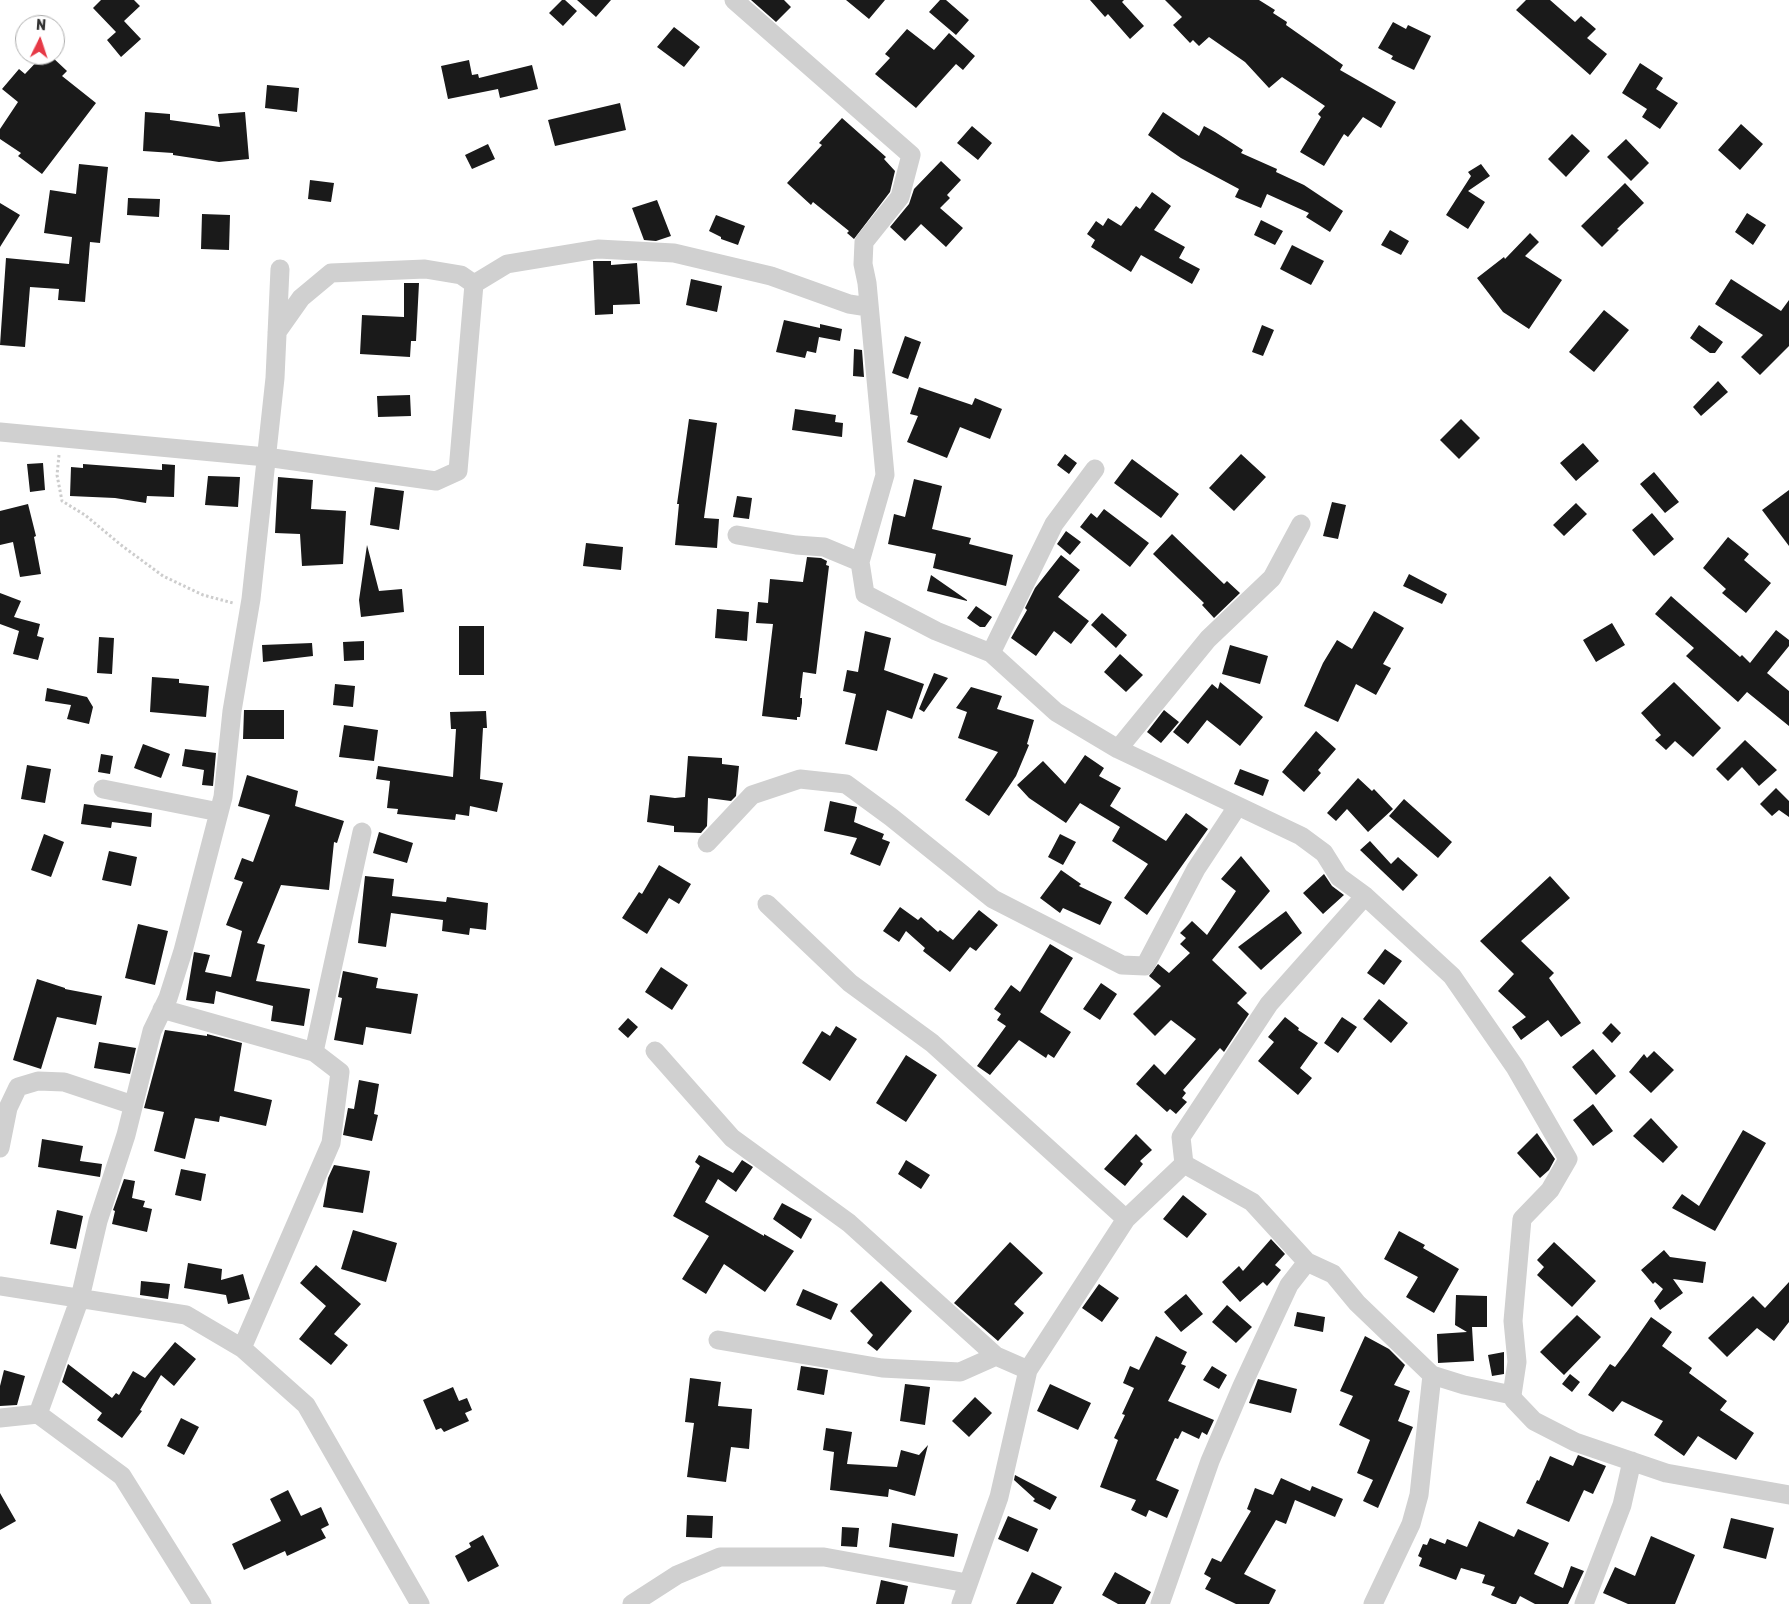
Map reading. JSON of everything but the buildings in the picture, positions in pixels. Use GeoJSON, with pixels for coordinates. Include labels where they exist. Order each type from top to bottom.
{"type":"FeatureCollection","features":[{"type":"Feature","properties":{"kind":"street"},"geometry":{"type":"LineString","coordinates":[[734,0],[911,155],[900,196],[864,242],[863,264],[867,283],[886,475],[860,562],[865,594],[936,631],[990,653],[1056,712],[1118,749],[1301,836],[1324,853],[1339,877],[1365,896],[1452,976],[1515,1067],[1568,1159],[1550,1190],[1522,1219],[1513,1321],[1517,1362],[1512,1395],[1514,1400],[1534,1421],[1575,1442],[1666,1473],[1789,1495]]}},
{"type":"Feature","properties":{"kind":"street"},"geometry":{"type":"LineString","coordinates":[[474,284],[507,264],[598,248],[674,253],[771,276],[849,304],[868,307]]}},
{"type":"Feature","properties":{"kind":"street"},"geometry":{"type":"LineString","coordinates":[[277,332],[301,298],[331,273],[425,268],[461,275],[474,284]]}},
{"type":"Feature","properties":{"kind":"street"},"geometry":{"type":"LineString","coordinates":[[38,1414],[80,1298],[98,1221],[126,1135],[152,1031],[183,951],[223,797],[232,711],[249,608],[276,378],[280,269]]}},
{"type":"Feature","properties":{"kind":"street"},"geometry":{"type":"LineString","coordinates":[[0,432],[266,457],[374,474],[436,481],[458,471],[474,284]]}},
{"type":"Feature","properties":{"kind":"street"},"geometry":{"type":"LineString","coordinates":[[990,653],[1054,524],[1095,470]]}},
{"type":"Feature","properties":{"kind":"street"},"geometry":{"type":"LineString","coordinates":[[1118,749],[1208,639],[1272,578],[1301,524]]}},
{"type":"Feature","properties":{"kind":"street"},"geometry":{"type":"LineString","coordinates":[[737,535],[796,545],[824,547],[860,562]]}},
{"type":"Feature","properties":{"kind":"street"},"geometry":{"type":"LineString","coordinates":[[707,843],[752,795],[800,779],[846,784],[891,817],[993,899],[1122,965],[1144,966],[1196,869],[1237,807]]}},
{"type":"Feature","properties":{"kind":"street"},"geometry":{"type":"LineString","coordinates":[[102,789],[219,812]]}},
{"type":"Feature","properties":{"kind":"street"},"geometry":{"type":"LineString","coordinates":[[314,1052],[362,832]]}},
{"type":"Feature","properties":{"kind":"street"},"geometry":{"type":"LineString","coordinates":[[1184,1164],[1182,1137],[1269,1004],[1365,896]]}},
{"type":"Feature","properties":{"kind":"street"},"geometry":{"type":"LineString","coordinates":[[767,904],[850,983],[932,1043],[1126,1219]]}},
{"type":"Feature","properties":{"kind":"street"},"geometry":{"type":"LineString","coordinates":[[162,1009],[314,1052],[340,1072],[331,1143],[242,1348]]}},
{"type":"Feature","properties":{"kind":"street"},"geometry":{"type":"LineString","coordinates":[[655,1051],[732,1138],[849,1223],[996,1356],[1028,1370]]}},
{"type":"Feature","properties":{"kind":"street"},"geometry":{"type":"LineString","coordinates":[[0,1148],[8,1108],[18,1087],[38,1081],[64,1082],[133,1105]]}},
{"type":"Feature","properties":{"kind":"street"},"geometry":{"type":"LineString","coordinates":[[961,1604],[999,1497],[1028,1370],[1126,1219],[1184,1164]]}},
{"type":"Feature","properties":{"kind":"street"},"geometry":{"type":"LineString","coordinates":[[1184,1164],[1252,1202],[1307,1262],[1333,1274],[1357,1303],[1432,1374],[1464,1385],[1512,1395]]}},
{"type":"Feature","properties":{"kind":"street"},"geometry":{"type":"LineString","coordinates":[[1160,1604],[1210,1461],[1289,1285],[1307,1262]]}},
{"type":"Feature","properties":{"kind":"street"},"geometry":{"type":"LineString","coordinates":[[0,1286],[186,1315],[242,1348],[306,1404],[420,1604]]}},
{"type":"Feature","properties":{"kind":"street"},"geometry":{"type":"LineString","coordinates":[[718,1340],[882,1368],[960,1372],[996,1356]]}},
{"type":"Feature","properties":{"kind":"street"},"geometry":{"type":"LineString","coordinates":[[1373,1604],[1411,1524],[1419,1495],[1432,1374]]}},
{"type":"Feature","properties":{"kind":"street"},"geometry":{"type":"LineString","coordinates":[[0,1418],[38,1414],[122,1476],[202,1604]]}},
{"type":"Feature","properties":{"kind":"street"},"geometry":{"type":"LineString","coordinates":[[1584,1604],[1622,1505],[1632,1461]]}},
{"type":"Feature","properties":{"kind":"street"},"geometry":{"type":"LineString","coordinates":[[632,1604],[677,1575],[720,1557],[824,1556],[967,1583]]}},
{"type":"Feature","properties":{"kind":"path"},"geometry":{"type":"LineString","coordinates":[[61,437],[58,475],[62,501],[85,515],[163,576],[203,595],[249,608]]}}]}
